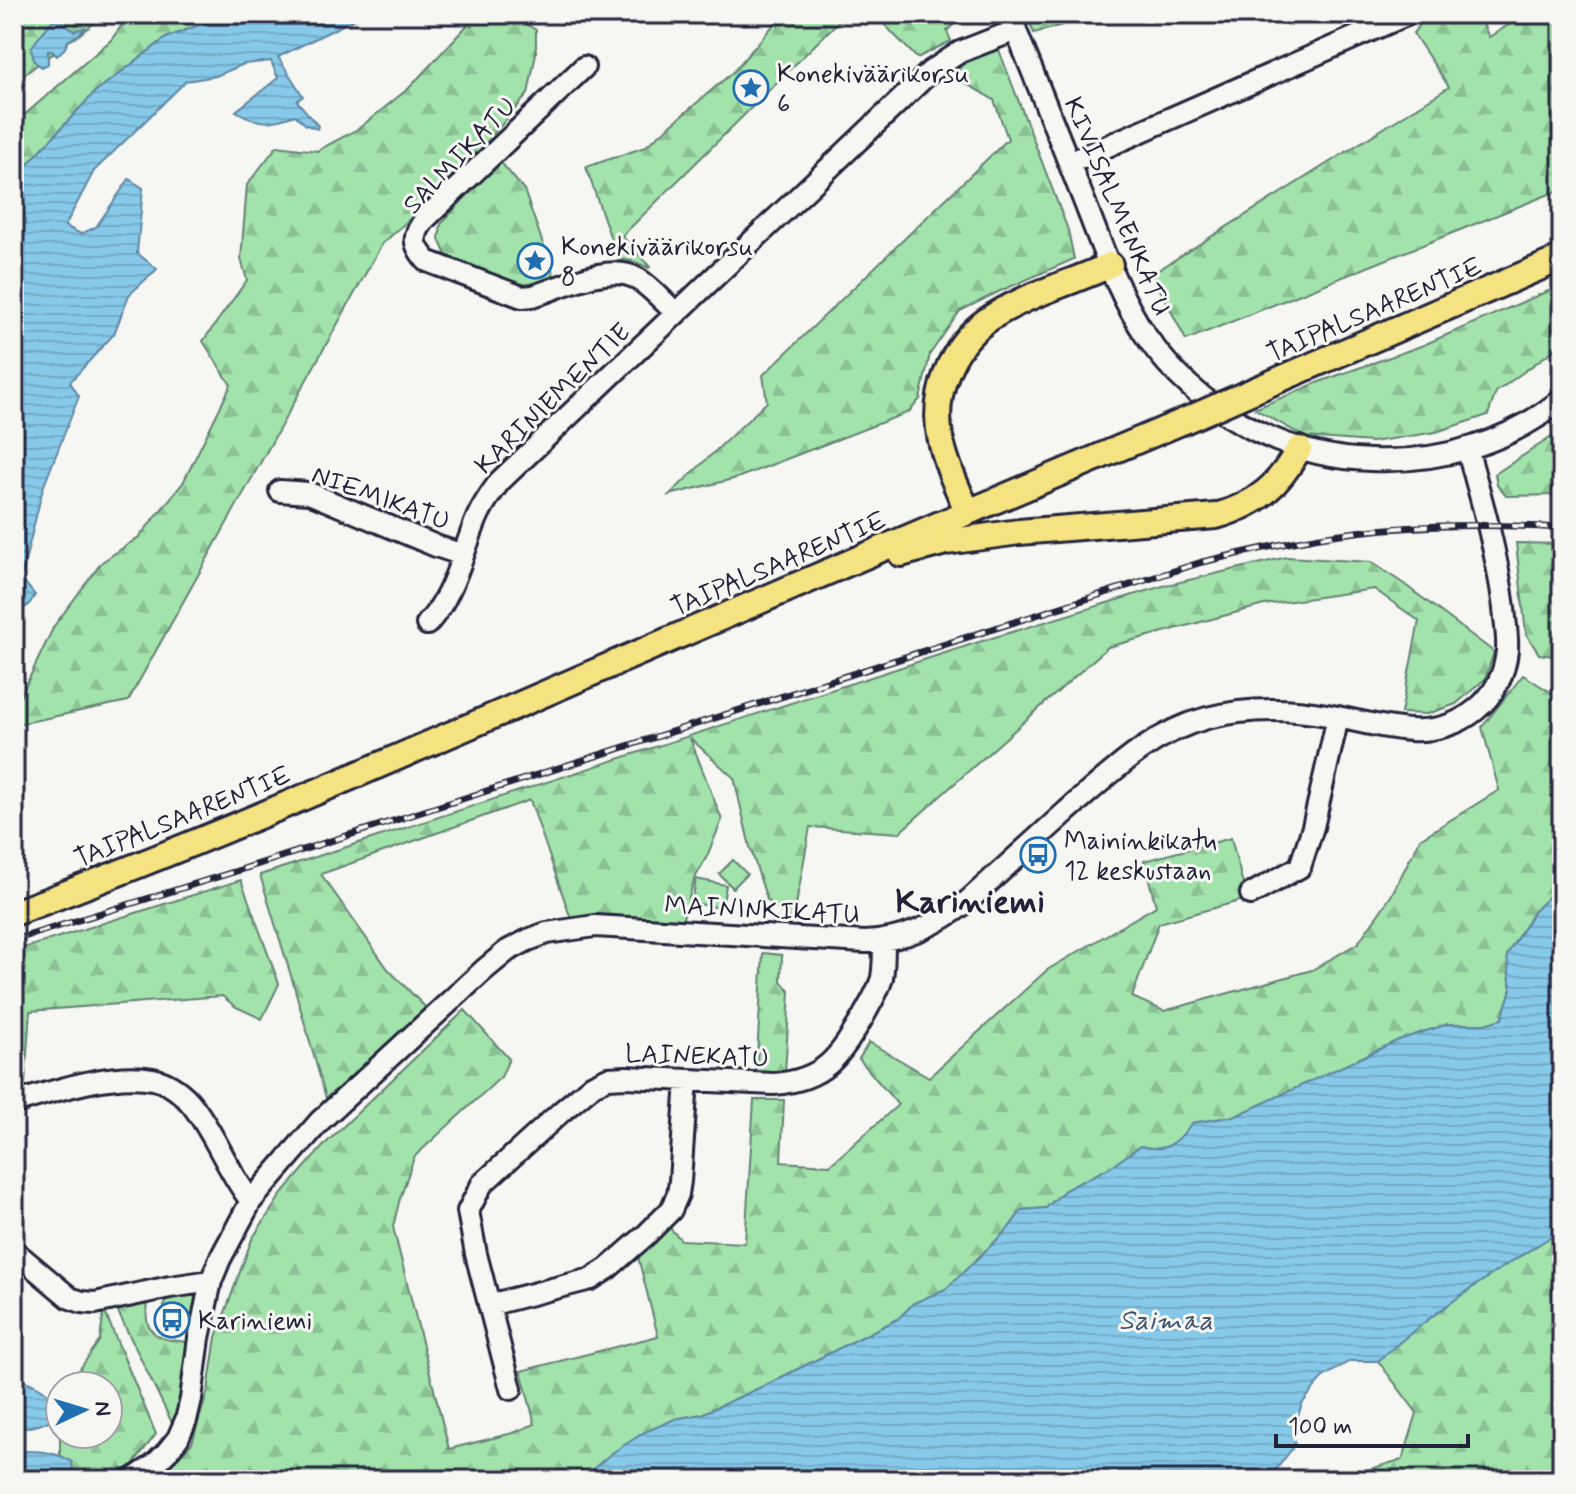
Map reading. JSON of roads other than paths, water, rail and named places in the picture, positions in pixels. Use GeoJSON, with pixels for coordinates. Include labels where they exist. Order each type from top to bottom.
{"type":"FeatureCollection","features":[{"type":"Feature","properties":{"kind":"main road","name":"TAIPALSAARENTIE"},"geometry":{"type":"LineString","coordinates":[[14,913],[476,725],[1562,258]]}},
{"type":"Feature","properties":{"kind":"main road"},"geometry":{"type":"LineString","coordinates":[[968,512],[939,434],[942,384],[954,357],[967,338],[994,316],[1110,265]]}},
{"type":"Feature","properties":{"kind":"main road"},"geometry":{"type":"LineString","coordinates":[[744,608],[908,551],[946,542],[1019,532],[1216,516],[1238,510],[1271,489],[1299,449]]}},
{"type":"Feature","properties":{"kind":"street"},"geometry":{"type":"LineString","coordinates":[[1069,163],[1408,14]]}},
{"type":"Feature","properties":{"kind":"street","name":"KIVISALMENKATU"},"geometry":{"type":"LineString","coordinates":[[1013,22],[1121,290],[1145,335],[1160,354],[1221,412],[1299,449],[1351,459],[1391,461],[1445,455],[1498,438],[1526,424],[1562,399]]}},
{"type":"Feature","properties":{"kind":"street","name":"KARINIEMENTIE"},"geometry":{"type":"LineString","coordinates":[[427,624],[449,593],[477,517],[500,481],[931,71],[1013,22]]}},
{"type":"Feature","properties":{"kind":"street","name":"SALMIKATU"},"geometry":{"type":"LineString","coordinates":[[584,67],[426,218],[417,230],[418,251],[427,261],[522,297],[599,274],[629,274],[641,280],[676,313]]}},
{"type":"Feature","properties":{"kind":"street","name":"MAININKIKATU"},"geometry":{"type":"LineString","coordinates":[[132,1480],[166,1453],[178,1438],[186,1420],[211,1281],[251,1201],[320,1121],[507,951],[547,933],[595,926],[884,941],[918,932],[961,907],[1124,761],[1161,735],[1207,718],[1248,711],[1292,710],[1410,730],[1431,730],[1470,716],[1482,706],[1500,678],[1507,649],[1501,591],[1483,503],[1467,448]]}},
{"type":"Feature","properties":{"kind":"street","name":"NIEMIKATU"},"geometry":{"type":"LineString","coordinates":[[280,491],[309,493],[463,555]]}},
{"type":"Feature","properties":{"kind":"street"},"geometry":{"type":"LineString","coordinates":[[1251,894],[1300,867],[1313,827],[1338,717]]}},
{"type":"Feature","properties":{"kind":"street","name":"LAINEKATU"},"geometry":{"type":"LineString","coordinates":[[511,1389],[468,1211],[482,1184],[593,1085],[608,1078],[774,1084],[792,1083],[826,1067],[844,1048],[877,993],[883,971],[884,941]]}},
{"type":"Feature","properties":{"kind":"street"},"geometry":{"type":"LineString","coordinates":[[14,1103],[88,1082],[154,1079],[172,1087],[192,1104],[237,1183],[251,1201]]}},
{"type":"Feature","properties":{"kind":"street"},"geometry":{"type":"LineString","coordinates":[[489,1305],[591,1279],[621,1259],[671,1210],[680,1181],[687,1080]]}},
{"type":"Feature","properties":{"kind":"street"},"geometry":{"type":"LineString","coordinates":[[14,1251],[70,1298],[82,1302],[95,1303],[211,1281]]}},
{"type":"Feature","properties":{"kind":"water"},"geometry":{"type":"Polygon","coordinates":[[[227,14],[365,14],[278,57],[303,96],[297,101],[318,126],[317,129],[306,125],[295,115],[265,122],[236,111],[278,78],[271,61],[244,64],[216,76],[186,81],[94,171],[65,226],[81,234],[96,227],[129,179],[143,188],[137,253],[157,269],[129,295],[114,334],[70,382],[79,396],[43,488],[21,578],[35,595],[28,606],[14,612],[14,179],[95,92],[166,38],[227,14]]]}},
{"type":"Feature","properties":{"kind":"water"},"geometry":{"type":"Polygon","coordinates":[[[53,20],[61,20],[74,31],[86,27],[68,41],[57,56],[48,51],[48,64],[42,67],[35,62],[31,48],[53,20]]]}},
{"type":"Feature","properties":{"kind":"water","name":"Saimaa"},"geometry":{"type":"Polygon","coordinates":[[[1562,884],[1562,1238],[1549,1238],[1482,1281],[1418,1327],[1378,1361],[1350,1361],[1322,1378],[1302,1404],[1293,1431],[1295,1445],[1268,1480],[580,1480],[612,1453],[645,1432],[675,1419],[702,1414],[898,1319],[914,1303],[946,1289],[1008,1229],[1022,1210],[1046,1208],[1065,1190],[1111,1167],[1140,1146],[1157,1148],[1170,1145],[1192,1123],[1236,1116],[1399,1040],[1448,1024],[1485,1024],[1502,1019],[1511,989],[1507,955],[1534,911],[1562,884]]]}},
{"type":"Feature","properties":{"kind":"water"},"geometry":{"type":"Polygon","coordinates":[[[14,1378],[44,1390],[44,1423],[14,1430],[14,1378]]]}},
{"type":"Feature","properties":{"kind":"water"},"geometry":{"type":"Polygon","coordinates":[[[14,1451],[58,1455],[72,1462],[73,1471],[63,1480],[14,1480],[14,1451]]]}},
{"type":"Feature","properties":{"kind":"railway"},"geometry":{"type":"LineString","coordinates":[[14,940],[1202,562],[1298,541],[1364,531],[1463,525],[1562,528]]}},
{"type":"Feature","properties":{"kind":"place","name":"Konekiväärikorsu 6"},"geometry":{"type":"Point","coordinates":[751,88]}},
{"type":"Feature","properties":{"kind":"place","name":"Konekiväärikorsu 8"},"geometry":{"type":"Point","coordinates":[535,261]}},
{"type":"Feature","properties":{"kind":"place","name":"Maininkikatu 12 keskustaan"},"geometry":{"type":"Point","coordinates":[1038,855]}},
{"type":"Feature","properties":{"kind":"place","name":"Kariniemi"},"geometry":{"type":"Point","coordinates":[172,1320]}},
{"type":"Feature","properties":{"kind":"district","name":"Kariniemi"},"geometry":{"type":"Point","coordinates":[970,900]}}]}
